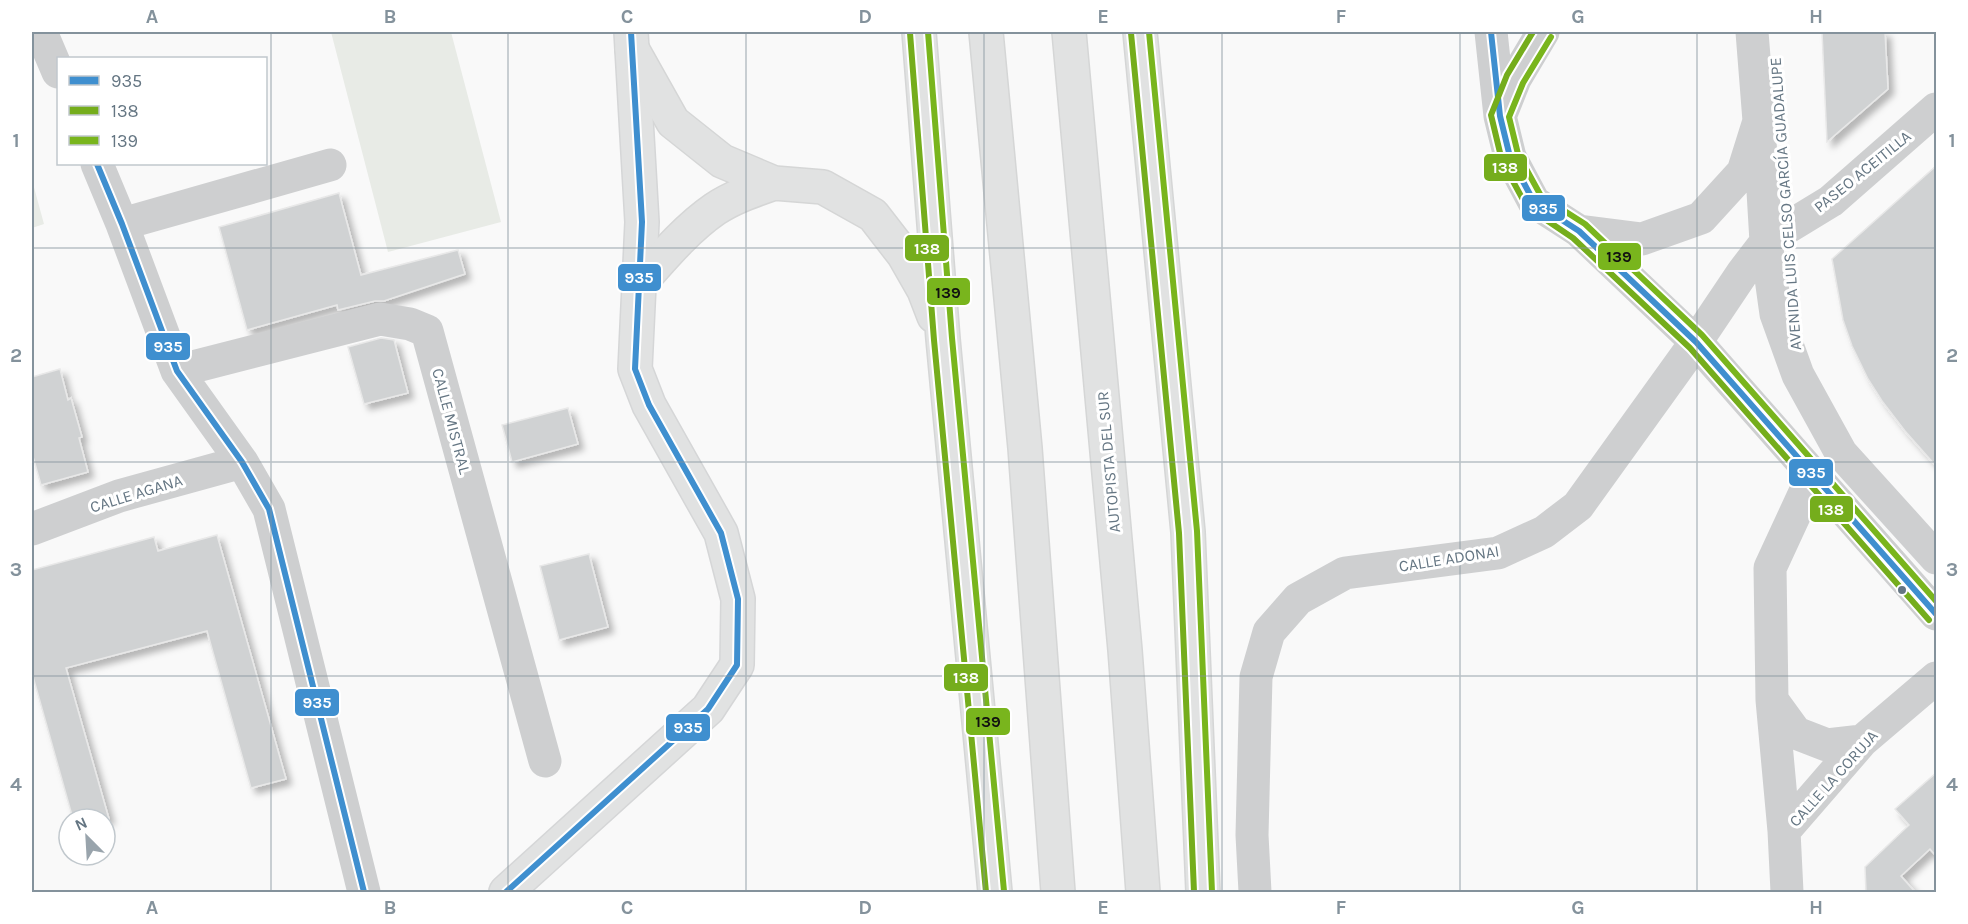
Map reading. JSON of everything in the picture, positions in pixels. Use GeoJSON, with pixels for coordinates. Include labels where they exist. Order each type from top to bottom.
{"type":"FeatureCollection","features":[{"type":"Feature","properties":{"kind":"main road"},"geometry":{"type":"LineString","coordinates":[[919,32],[943,339],[995,892]]}},
{"type":"Feature","properties":{"kind":"main road"},"geometry":{"type":"LineString","coordinates":[[986,32],[1025,448],[1058,892]]}},
{"type":"Feature","properties":{"kind":"main road","name":"AUTOPISTA DEL SUR"},"geometry":{"type":"LineString","coordinates":[[1069,32],[1125,650],[1143,892]]}},
{"type":"Feature","properties":{"kind":"main road"},"geometry":{"type":"LineString","coordinates":[[1140,32],[1188,532],[1203,892]]}},
{"type":"Feature","properties":{"kind":"main road"},"geometry":{"type":"LineString","coordinates":[[632,40],[673,122],[722,160],[774,183],[823,187],[873,215],[904,255],[914,272],[924,290],[943,339]]}},
{"type":"Feature","properties":{"kind":"main road"},"geometry":{"type":"LineString","coordinates":[[506,892],[708,709],[737,665],[738,599],[721,533],[649,405],[635,369],[642,222],[632,40]]}},
{"type":"Feature","properties":{"kind":"main road"},"geometry":{"type":"LineString","coordinates":[[639,284],[676,243],[714,209],[745,193],[774,183]]}},
{"type":"Feature","properties":{"kind":"street"},"geometry":{"type":"LineString","coordinates":[[41,32],[57,70]]}},
{"type":"Feature","properties":{"kind":"street"},"geometry":{"type":"LineString","coordinates":[[1491,32],[1500,116],[1510,157],[1534,202],[1579,231],[1696,342],[1936,614]]}},
{"type":"Feature","properties":{"kind":"street"},"geometry":{"type":"LineString","coordinates":[[1500,116],[1515,79],[1543,32]]}},
{"type":"Feature","properties":{"kind":"street","name":"AVENIDA LUIS CELSO GARCÍA GUADALUPE"},"geometry":{"type":"LineString","coordinates":[[1754,35],[1759,121],[1776,236]]}},
{"type":"Feature","properties":{"kind":"street","name":"AVENIDA LUIS CELSO GARCÍA GUADALUPE"},"geometry":{"type":"LineString","coordinates":[[1754,35],[1776,236],[1776,314],[1798,375],[1841,453],[1936,558]]}},
{"type":"Feature","properties":{"kind":"street","name":"PASEO ACEITILLA"},"geometry":{"type":"LineString","coordinates":[[1776,236],[1832,201],[1936,109]]}},
{"type":"Feature","properties":{"kind":"street"},"geometry":{"type":"LineString","coordinates":[[1579,231],[1642,239],[1701,218],[1743,172],[1759,121]]}},
{"type":"Feature","properties":{"kind":"street"},"geometry":{"type":"LineString","coordinates":[[97,165],[177,371],[242,462],[268,509],[368,889]]}},
{"type":"Feature","properties":{"kind":"street"},"geometry":{"type":"LineString","coordinates":[[122,224],[330,165]]}},
{"type":"Feature","properties":{"kind":"street","name":"CALLE ADONAI"},"geometry":{"type":"LineString","coordinates":[[1255,892],[1252,835],[1256,677],[1269,632],[1298,599],[1345,573],[1498,553],[1544,532],[1578,506],[1696,342],[1743,272],[1776,236]]}},
{"type":"Feature","properties":{"kind":"street","name":"CALLE MISTRAL"},"geometry":{"type":"LineString","coordinates":[[177,371],[380,319],[410,324],[427,331],[545,761]]}},
{"type":"Feature","properties":{"kind":"street","name":"CALLE AGANA"},"geometry":{"type":"LineString","coordinates":[[32,528],[119,496],[242,462]]}},
{"type":"Feature","properties":{"kind":"street"},"geometry":{"type":"LineString","coordinates":[[1787,892],[1772,700],[1770,568],[1813,475]]}},
{"type":"Feature","properties":{"kind":"street","name":"CALLE LA CORUJA"},"geometry":{"type":"LineString","coordinates":[[1784,831],[1862,741],[1936,678]]}},
{"type":"Feature","properties":{"kind":"street"},"geometry":{"type":"LineString","coordinates":[[1772,700],[1797,733],[1827,745],[1862,741]]}},
{"type":"Feature","properties":{"kind":"shaded area"},"geometry":{"type":"Polygon","coordinates":[[[331,32],[451,32],[501,222],[388,252],[331,32]]]}},
{"type":"Feature","properties":{"kind":"shaded area"},"geometry":{"type":"Polygon","coordinates":[[[32,180],[44,224],[32,228],[32,180]]]}},
{"type":"Feature","properties":{"kind":"building"},"geometry":{"type":"Polygon","coordinates":[[[1822,32],[1885,32],[1888,89],[1827,142],[1822,32]]]}},
{"type":"Feature","properties":{"kind":"building"},"geometry":{"type":"Polygon","coordinates":[[[1936,166],[1936,466],[1905,431],[1868,379],[1852,346],[1843,320],[1832,259],[1936,166]]]}},
{"type":"Feature","properties":{"kind":"building"},"geometry":{"type":"Polygon","coordinates":[[[339,193],[361,275],[458,250],[465,274],[384,301],[338,310],[337,305],[247,330],[219,227],[339,193]]]}},
{"type":"Feature","properties":{"kind":"building"},"geometry":{"type":"Polygon","coordinates":[[[381,338],[394,340],[408,393],[364,404],[348,347],[381,338]]]}},
{"type":"Feature","properties":{"kind":"building"},"geometry":{"type":"Polygon","coordinates":[[[60,369],[68,400],[71,398],[82,437],[79,438],[88,472],[41,485],[32,453],[32,377],[60,369]]]}},
{"type":"Feature","properties":{"kind":"building"},"geometry":{"type":"Polygon","coordinates":[[[568,408],[578,444],[512,462],[502,425],[568,408]]]}},
{"type":"Feature","properties":{"kind":"building"},"geometry":{"type":"Polygon","coordinates":[[[217,535],[286,779],[251,788],[207,631],[66,668],[106,807],[70,807],[32,673],[32,570],[154,537],[158,551],[217,535]]]}},
{"type":"Feature","properties":{"kind":"building"},"geometry":{"type":"Polygon","coordinates":[[[589,554],[608,627],[559,640],[540,566],[589,554]]]}},
{"type":"Feature","properties":{"kind":"building"},"geometry":{"type":"Polygon","coordinates":[[[1936,773],[1936,856],[1930,849],[1901,876],[1915,892],[1866,892],[1865,867],[1909,825],[1895,809],[1936,773]]]}},
{"type":"Feature","properties":{"kind":"transit line","name":"935"},"geometry":{"type":"LineString","coordinates":[[506,892],[708,709],[737,665],[738,599],[721,533],[649,405],[635,369],[642,222],[631,32]]}},
{"type":"Feature","properties":{"kind":"transit line","name":"139"},"geometry":{"type":"LineString","coordinates":[[928,32],[952,338],[1004,891]]}},
{"type":"Feature","properties":{"kind":"transit line","name":"139"},"geometry":{"type":"LineString","coordinates":[[1149,32],[1197,531],[1212,892]]}},
{"type":"Feature","properties":{"kind":"transit line","name":"935"},"geometry":{"type":"LineString","coordinates":[[1491,32],[1500,116],[1510,157],[1534,202],[1579,231],[1696,342],[1936,614]]}},
{"type":"Feature","properties":{"kind":"transit line","name":"138"},"geometry":{"type":"LineString","coordinates":[[1533,32],[1507,75],[1491,115],[1502,161],[1527,207],[1573,238],[1690,348],[1929,620]]}},
{"type":"Feature","properties":{"kind":"transit line","name":"138"},"geometry":{"type":"LineString","coordinates":[[910,33],[934,340],[986,892]]}},
{"type":"Feature","properties":{"kind":"transit line","name":"138"},"geometry":{"type":"LineString","coordinates":[[1131,33],[1179,533],[1194,892]]}},
{"type":"Feature","properties":{"kind":"transit line","name":"139"},"geometry":{"type":"LineString","coordinates":[[1551,37],[1523,83],[1509,117],[1518,154],[1541,196],[1585,224],[1702,335],[1936,601]]}},
{"type":"Feature","properties":{"kind":"transit line","name":"935"},"geometry":{"type":"LineString","coordinates":[[97,165],[177,371],[242,462],[269,509],[364,892]]}}]}
